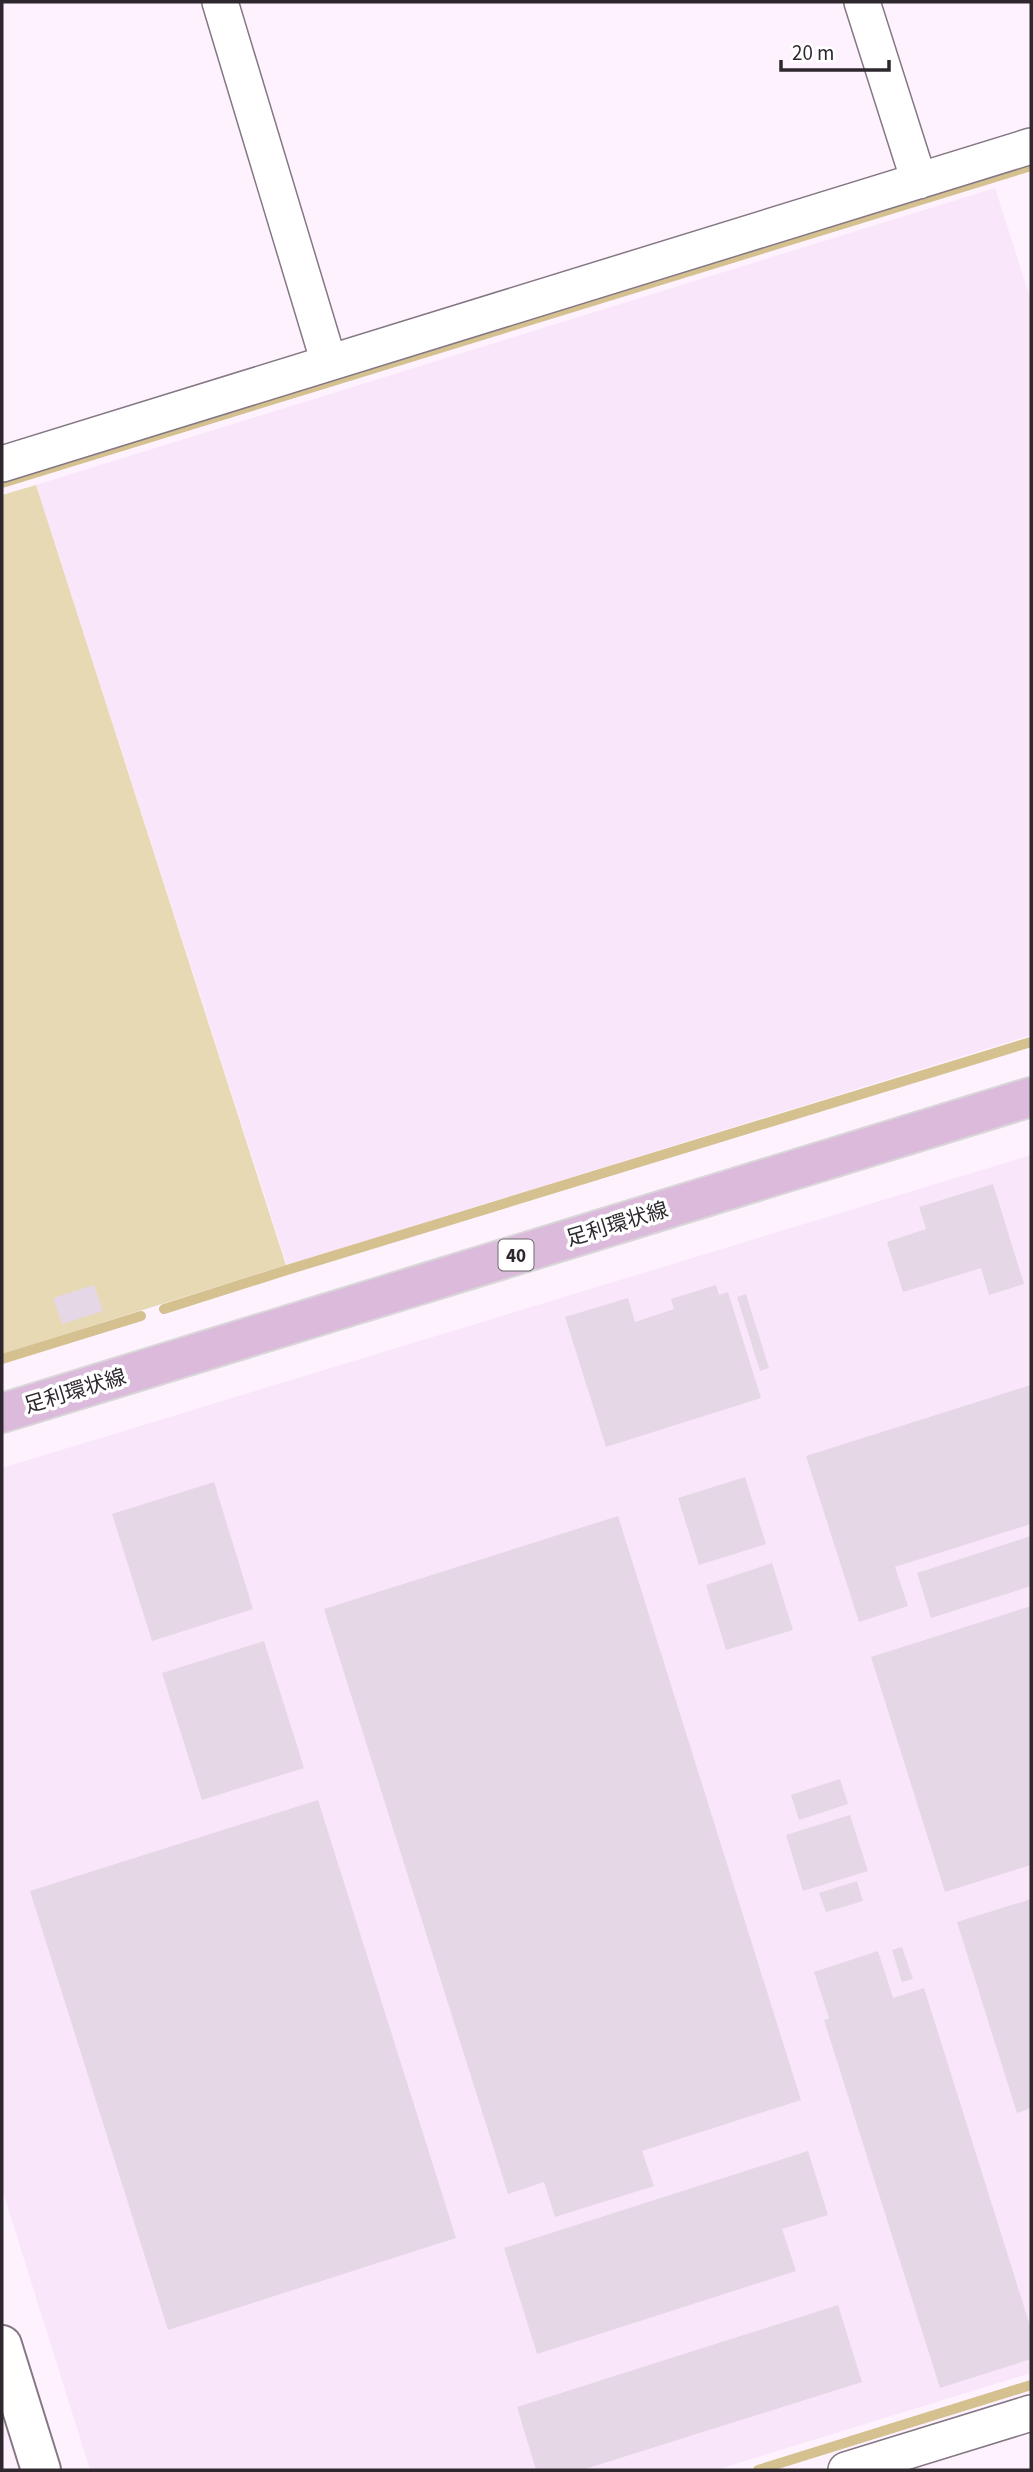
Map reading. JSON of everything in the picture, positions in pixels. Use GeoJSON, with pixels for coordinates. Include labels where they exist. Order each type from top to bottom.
{"type":"FeatureCollection","features":[{"type":"Feature","properties":{"kind":"main road","name":"足利環状線"},"geometry":{"type":"LineString","coordinates":[[2,1413],[1031,1097]]}},
{"type":"Feature","properties":{"kind":"street"},"geometry":{"type":"LineString","coordinates":[[220,2],[329,363]]}},
{"type":"Feature","properties":{"kind":"street"},"geometry":{"type":"LineString","coordinates":[[862,2],[919,181]]}},
{"type":"Feature","properties":{"kind":"street"},"geometry":{"type":"LineString","coordinates":[[2,464],[1031,146]]}},
{"type":"Feature","properties":{"kind":"street"},"geometry":{"type":"LineString","coordinates":[[2,2345],[41,2470]]}},
{"type":"Feature","properties":{"kind":"street"},"geometry":{"type":"LineString","coordinates":[[846,2470],[1031,2413]]}},
{"type":"Feature","properties":{"kind":"shaded area"},"geometry":{"type":"Polygon","coordinates":[[[995,188],[1031,300],[1031,1035],[287,1265],[36,485],[995,188]]]}},
{"type":"Feature","properties":{"kind":"shaded area"},"geometry":{"type":"Polygon","coordinates":[[[36,485],[286,1265],[2,1354],[2,495],[36,485]]]}},
{"type":"Feature","properties":{"kind":"shaded area"},"geometry":{"type":"Polygon","coordinates":[[[1031,1155],[1031,2373],[716,2470],[90,2470],[2,2189],[2,1468],[1031,1155]]]}},
{"type":"Feature","properties":{"kind":"building"},"geometry":{"type":"Polygon","coordinates":[[[993,1184],[1024,1284],[989,1295],[981,1268],[903,1292],[887,1242],[926,1229],[919,1207],[993,1184]]]}},
{"type":"Feature","properties":{"kind":"building"},"geometry":{"type":"Polygon","coordinates":[[[94,1285],[103,1311],[62,1324],[53,1298],[94,1285]]]}},
{"type":"Feature","properties":{"kind":"building"},"geometry":{"type":"Polygon","coordinates":[[[716,1285],[719,1295],[728,1292],[761,1398],[606,1447],[565,1317],[628,1298],[635,1322],[674,1309],[671,1299],[716,1285]]]}},
{"type":"Feature","properties":{"kind":"building"},"geometry":{"type":"Polygon","coordinates":[[[746,1294],[769,1368],[760,1371],[737,1297],[746,1294]]]}},
{"type":"Feature","properties":{"kind":"building"},"geometry":{"type":"Polygon","coordinates":[[[1031,1385],[1031,1524],[895,1567],[908,1606],[859,1622],[806,1456],[1031,1385]]]}},
{"type":"Feature","properties":{"kind":"building"},"geometry":{"type":"Polygon","coordinates":[[[745,1477],[766,1544],[699,1565],[678,1498],[745,1477]]]}},
{"type":"Feature","properties":{"kind":"building"},"geometry":{"type":"Polygon","coordinates":[[[214,1482],[253,1609],[152,1641],[112,1514],[214,1482]]]}},
{"type":"Feature","properties":{"kind":"building"},"geometry":{"type":"Polygon","coordinates":[[[618,1516],[801,2100],[642,2151],[654,2186],[555,2217],[544,2182],[508,2194],[324,1609],[618,1516]]]}},
{"type":"Feature","properties":{"kind":"building"},"geometry":{"type":"Polygon","coordinates":[[[1031,1536],[1031,1586],[931,1618],[917,1573],[1031,1536]]]}},
{"type":"Feature","properties":{"kind":"building"},"geometry":{"type":"Polygon","coordinates":[[[772,1563],[793,1630],[726,1650],[706,1585],[772,1563]]]}},
{"type":"Feature","properties":{"kind":"building"},"geometry":{"type":"Polygon","coordinates":[[[1031,1606],[1031,1865],[945,1892],[871,1657],[1031,1606]]]}},
{"type":"Feature","properties":{"kind":"building"},"geometry":{"type":"Polygon","coordinates":[[[264,1641],[304,1768],[202,1800],[162,1673],[264,1641]]]}},
{"type":"Feature","properties":{"kind":"building"},"geometry":{"type":"Polygon","coordinates":[[[840,1779],[848,1804],[799,1820],[791,1795],[840,1779]]]}},
{"type":"Feature","properties":{"kind":"building"},"geometry":{"type":"Polygon","coordinates":[[[318,1800],[456,2238],[168,2330],[30,1891],[318,1800]]]}},
{"type":"Feature","properties":{"kind":"building"},"geometry":{"type":"Polygon","coordinates":[[[850,1815],[868,1871],[803,1891],[786,1835],[850,1815]]]}},
{"type":"Feature","properties":{"kind":"building"},"geometry":{"type":"Polygon","coordinates":[[[857,1881],[863,1901],[826,1912],[819,1893],[857,1881]]]}},
{"type":"Feature","properties":{"kind":"building"},"geometry":{"type":"Polygon","coordinates":[[[1031,1899],[1031,2108],[1017,2113],[957,1922],[1031,1899]]]}},
{"type":"Feature","properties":{"kind":"building"},"geometry":{"type":"Polygon","coordinates":[[[902,1947],[913,1979],[902,1982],[892,1950],[902,1947]]]}},
{"type":"Feature","properties":{"kind":"building"},"geometry":{"type":"Polygon","coordinates":[[[878,1951],[893,1998],[924,1988],[1031,2329],[1031,2359],[940,2388],[824,2020],[829,2018],[814,1972],[878,1951]]]}},
{"type":"Feature","properties":{"kind":"building"},"geometry":{"type":"Polygon","coordinates":[[[808,2151],[828,2215],[782,2229],[796,2271],[537,2354],[504,2248],[808,2151]]]}},
{"type":"Feature","properties":{"kind":"building"},"geometry":{"type":"Polygon","coordinates":[[[838,2305],[862,2382],[582,2470],[536,2470],[517,2407],[838,2305]]]}},
{"type":"Feature","properties":{"kind":"waterway"},"geometry":{"type":"LineString","coordinates":[[2,483],[1031,166]]}},
{"type":"Feature","properties":{"kind":"waterway"},"geometry":{"type":"LineString","coordinates":[[164,1309],[1031,1042]]}},
{"type":"Feature","properties":{"kind":"waterway"},"geometry":{"type":"LineString","coordinates":[[2,1359],[141,1316]]}},
{"type":"Feature","properties":{"kind":"waterway"},"geometry":{"type":"LineString","coordinates":[[758,2470],[1031,2385]]}}]}
